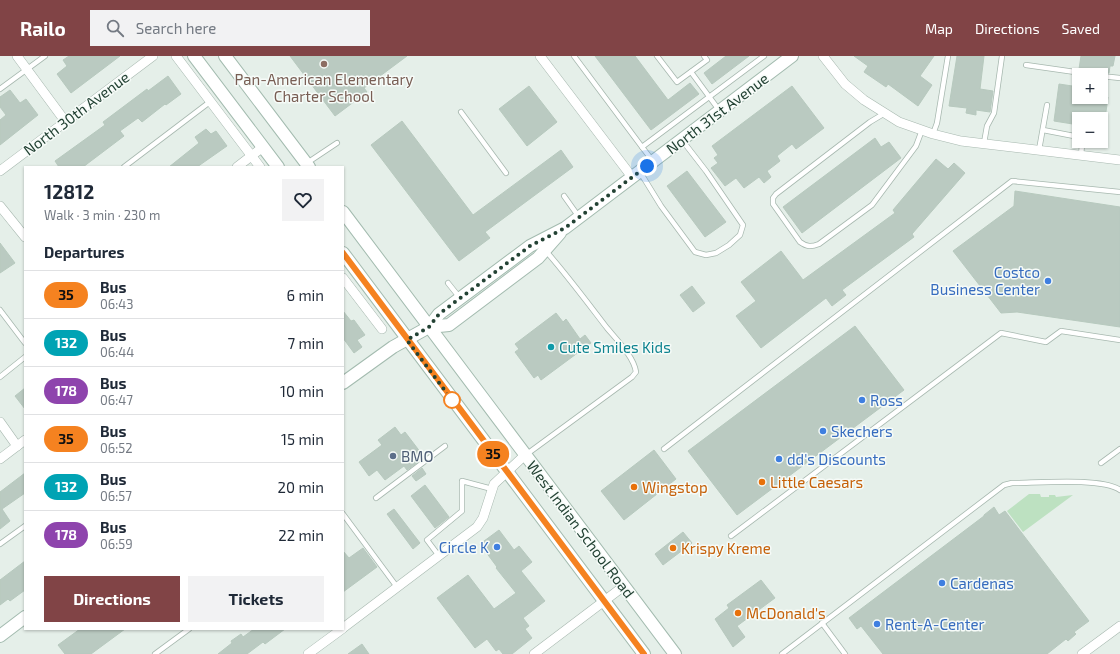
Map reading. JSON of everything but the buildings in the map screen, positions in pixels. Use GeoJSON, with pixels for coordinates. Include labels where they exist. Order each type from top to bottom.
{"type":"FeatureCollection","features":[{"type":"Feature","properties":{"kind":"main road"},"geometry":{"type":"LineString","coordinates":[[194,56],[277,166]]}},
{"type":"Feature","properties":{"kind":"main road"},"geometry":{"type":"LineString","coordinates":[[225,56],[308,165]]}},
{"type":"Feature","properties":{"kind":"main road","name":"North 31st Avenue"},"geometry":{"type":"LineString","coordinates":[[344,382],[393,347],[429,327],[439,314],[530,246],[565,228],[579,218],[720,111],[781,62],[792,56]]}},
{"type":"Feature","properties":{"kind":"main road","name":"West Indian School Road"},"geometry":{"type":"LineString","coordinates":[[344,213],[675,654]]}},
{"type":"Feature","properties":{"kind":"main road","name":"North 31st Avenue"},"geometry":{"type":"LineString","coordinates":[[429,327],[449,325],[538,258],[565,228]]}},
{"type":"Feature","properties":{"kind":"main road","name":"West Indian School Road"},"geometry":{"type":"LineString","coordinates":[[344,254],[644,654]]}},
{"type":"Feature","properties":{"kind":"main road"},"geometry":{"type":"LineString","coordinates":[[0,636],[24,618]]}},
{"type":"Feature","properties":{"kind":"street"},"geometry":{"type":"LineString","coordinates":[[17,56],[65,121]]}},
{"type":"Feature","properties":{"kind":"street","name":"North 30th Avenue"},"geometry":{"type":"LineString","coordinates":[[0,171],[153,56]]}},
{"type":"Feature","properties":{"kind":"street"},"geometry":{"type":"LineString","coordinates":[[176,56],[259,166]]}},
{"type":"Feature","properties":{"kind":"street"},"geometry":{"type":"LineString","coordinates":[[540,56],[636,174]]}},
{"type":"Feature","properties":{"kind":"street"},"geometry":{"type":"LineString","coordinates":[[823,56],[845,84],[864,100],[900,122],[933,134],[961,141],[1120,160]]}},
{"type":"Feature","properties":{"kind":"street"},"geometry":{"type":"LineString","coordinates":[[238,166],[263,147]]}},
{"type":"Feature","properties":{"kind":"street"},"geometry":{"type":"LineString","coordinates":[[0,206],[24,236]]}},
{"type":"Feature","properties":{"kind":"street"},"geometry":{"type":"LineString","coordinates":[[344,279],[382,329]]}},
{"type":"Feature","properties":{"kind":"street"},"geometry":{"type":"LineString","coordinates":[[0,422],[17,446]]}},
{"type":"Feature","properties":{"kind":"street"},"geometry":{"type":"LineString","coordinates":[[0,458],[24,441]]}},
{"type":"Feature","properties":{"kind":"street"},"geometry":{"type":"LineString","coordinates":[[344,628],[477,527],[483,518],[494,484],[525,455]]}},
{"type":"Feature","properties":{"kind":"street"},"geometry":{"type":"LineString","coordinates":[[534,654],[624,586]]}},
{"type":"Feature","properties":{"kind":"street"},"geometry":{"type":"LineString","coordinates":[[1082,654],[1120,626]]}},
{"type":"Feature","properties":{"kind":"street"},"geometry":{"type":"LineString","coordinates":[[308,654],[341,630]]}},
{"type":"Feature","properties":{"kind":"lane"},"geometry":{"type":"LineString","coordinates":[[0,89],[44,56]]}},
{"type":"Feature","properties":{"kind":"lane"},"geometry":{"type":"LineString","coordinates":[[574,56],[653,161]]}},
{"type":"Feature","properties":{"kind":"lane"},"geometry":{"type":"LineString","coordinates":[[657,56],[677,82],[707,60],[704,56]]}},
{"type":"Feature","properties":{"kind":"lane"},"geometry":{"type":"LineString","coordinates":[[642,147],[764,56]]}},
{"type":"Feature","properties":{"kind":"lane"},"geometry":{"type":"LineString","coordinates":[[933,134],[948,56]]}},
{"type":"Feature","properties":{"kind":"lane"},"geometry":{"type":"LineString","coordinates":[[984,143],[987,126],[994,113],[1002,56]]}},
{"type":"Feature","properties":{"kind":"lane"},"geometry":{"type":"LineString","coordinates":[[1026,65],[1072,72]]}},
{"type":"Feature","properties":{"kind":"lane"},"geometry":{"type":"LineString","coordinates":[[691,72],[720,111]]}},
{"type":"Feature","properties":{"kind":"lane"},"geometry":{"type":"LineString","coordinates":[[1108,77],[1120,78]]}},
{"type":"Feature","properties":{"kind":"lane"},"geometry":{"type":"LineString","coordinates":[[125,166],[211,101]]}},
{"type":"Feature","properties":{"kind":"lane"},"geometry":{"type":"LineString","coordinates":[[1040,150],[1047,105]]}},
{"type":"Feature","properties":{"kind":"lane"},"geometry":{"type":"LineString","coordinates":[[461,112],[506,173]]}},
{"type":"Feature","properties":{"kind":"lane"},"geometry":{"type":"LineString","coordinates":[[885,113],[870,122],[776,194],[773,198],[773,204],[800,242],[812,247],[819,244],[872,205],[916,146],[922,130]]}},
{"type":"Feature","properties":{"kind":"lane"},"geometry":{"type":"LineString","coordinates":[[1043,130],[1072,136]]}},
{"type":"Feature","properties":{"kind":"lane"},"geometry":{"type":"LineString","coordinates":[[636,174],[695,252],[706,255],[716,253],[729,245],[740,235],[743,225],[706,171],[682,140]]}},
{"type":"Feature","properties":{"kind":"lane"},"geometry":{"type":"LineString","coordinates":[[308,165],[337,142]]}},
{"type":"Feature","properties":{"kind":"lane"},"geometry":{"type":"LineString","coordinates":[[1081,155],[1082,148]]}},
{"type":"Feature","properties":{"kind":"lane"},"geometry":{"type":"LineString","coordinates":[[664,449],[1012,181],[1120,192]]}},
{"type":"Feature","properties":{"kind":"lane"},"geometry":{"type":"LineString","coordinates":[[564,196],[579,218]]}},
{"type":"Feature","properties":{"kind":"lane"},"geometry":{"type":"LineString","coordinates":[[525,455],[632,377],[636,372],[635,365],[620,344],[567,275],[545,250]]}},
{"type":"Feature","properties":{"kind":"lane"},"geometry":{"type":"LineString","coordinates":[[448,283],[460,298]]}},
{"type":"Feature","properties":{"kind":"lane"},"geometry":{"type":"LineString","coordinates":[[0,310],[24,342]]}},
{"type":"Feature","properties":{"kind":"lane"},"geometry":{"type":"LineString","coordinates":[[731,536],[1001,333],[1046,342],[1061,331],[1120,340]]}},
{"type":"Feature","properties":{"kind":"lane"},"geometry":{"type":"LineString","coordinates":[[0,377],[24,358]]}},
{"type":"Feature","properties":{"kind":"lane"},"geometry":{"type":"LineString","coordinates":[[376,498],[445,446]]}},
{"type":"Feature","properties":{"kind":"lane"},"geometry":{"type":"LineString","coordinates":[[1101,463],[1120,449]]}},
{"type":"Feature","properties":{"kind":"lane"},"geometry":{"type":"LineString","coordinates":[[439,556],[427,540],[462,511],[462,481],[492,489]]}},
{"type":"Feature","properties":{"kind":"lane"},"geometry":{"type":"LineString","coordinates":[[782,654],[1004,485],[1012,483],[1089,482],[1111,485],[1120,490]]}},
{"type":"Feature","properties":{"kind":"lane"},"geometry":{"type":"LineString","coordinates":[[344,515],[397,588]]}},
{"type":"Feature","properties":{"kind":"lane"},"geometry":{"type":"LineString","coordinates":[[0,544],[24,527]]}},
{"type":"Feature","properties":{"kind":"lane"},"geometry":{"type":"LineString","coordinates":[[822,623],[845,654]]}},
{"type":"Feature","properties":{"kind":"lane"},"geometry":{"type":"LineString","coordinates":[[155,654],[188,630]]}},
{"type":"Feature","properties":{"kind":"green space"},"geometry":{"type":"Polygon","coordinates":[[[1029,494],[1040,494],[1041,497],[1049,497],[1049,495],[1055,495],[1056,497],[1073,495],[1023,532],[1007,511],[1029,494]]]}},
{"type":"Feature","properties":{"kind":"bus line","name":"35"},"geometry":{"type":"LineString","coordinates":[[344,254],[644,654]]}},
{"type":"Feature","properties":{"kind":"place","name":"Pan-American Elementary Charter School"},"geometry":{"type":"Point","coordinates":[324,64]}},
{"type":"Feature","properties":{"kind":"place","name":"Costco Business Center"},"geometry":{"type":"Point","coordinates":[1048,281]}},
{"type":"Feature","properties":{"kind":"place","name":"Cute Smiles Kids"},"geometry":{"type":"Point","coordinates":[551,347]}},
{"type":"Feature","properties":{"kind":"place","name":"Ross"},"geometry":{"type":"Point","coordinates":[862,400]}},
{"type":"Feature","properties":{"kind":"place","name":"Skechers"},"geometry":{"type":"Point","coordinates":[823,431]}},
{"type":"Feature","properties":{"kind":"place","name":"BMO"},"geometry":{"type":"Point","coordinates":[393,456]}},
{"type":"Feature","properties":{"kind":"place","name":"dd's Discounts"},"geometry":{"type":"Point","coordinates":[779,459]}},
{"type":"Feature","properties":{"kind":"place","name":"Little Caesars"},"geometry":{"type":"Point","coordinates":[762,482]}},
{"type":"Feature","properties":{"kind":"place","name":"Wingstop"},"geometry":{"type":"Point","coordinates":[634,487]}},
{"type":"Feature","properties":{"kind":"place","name":"Circle K"},"geometry":{"type":"Point","coordinates":[497,547]}},
{"type":"Feature","properties":{"kind":"place","name":"Krispy Kreme"},"geometry":{"type":"Point","coordinates":[673,548]}},
{"type":"Feature","properties":{"kind":"place","name":"Cardenas"},"geometry":{"type":"Point","coordinates":[942,583]}},
{"type":"Feature","properties":{"kind":"place","name":"McDonald's"},"geometry":{"type":"Point","coordinates":[738,613]}},
{"type":"Feature","properties":{"kind":"place","name":"Rent-A-Center"},"geometry":{"type":"Point","coordinates":[877,624]}},
{"type":"Feature","properties":{"kind":"route"},"geometry":{"type":"LineString","coordinates":[[452,400],[407,340],[429,327],[439,314],[530,246],[565,228],[647,166]]}}]}
